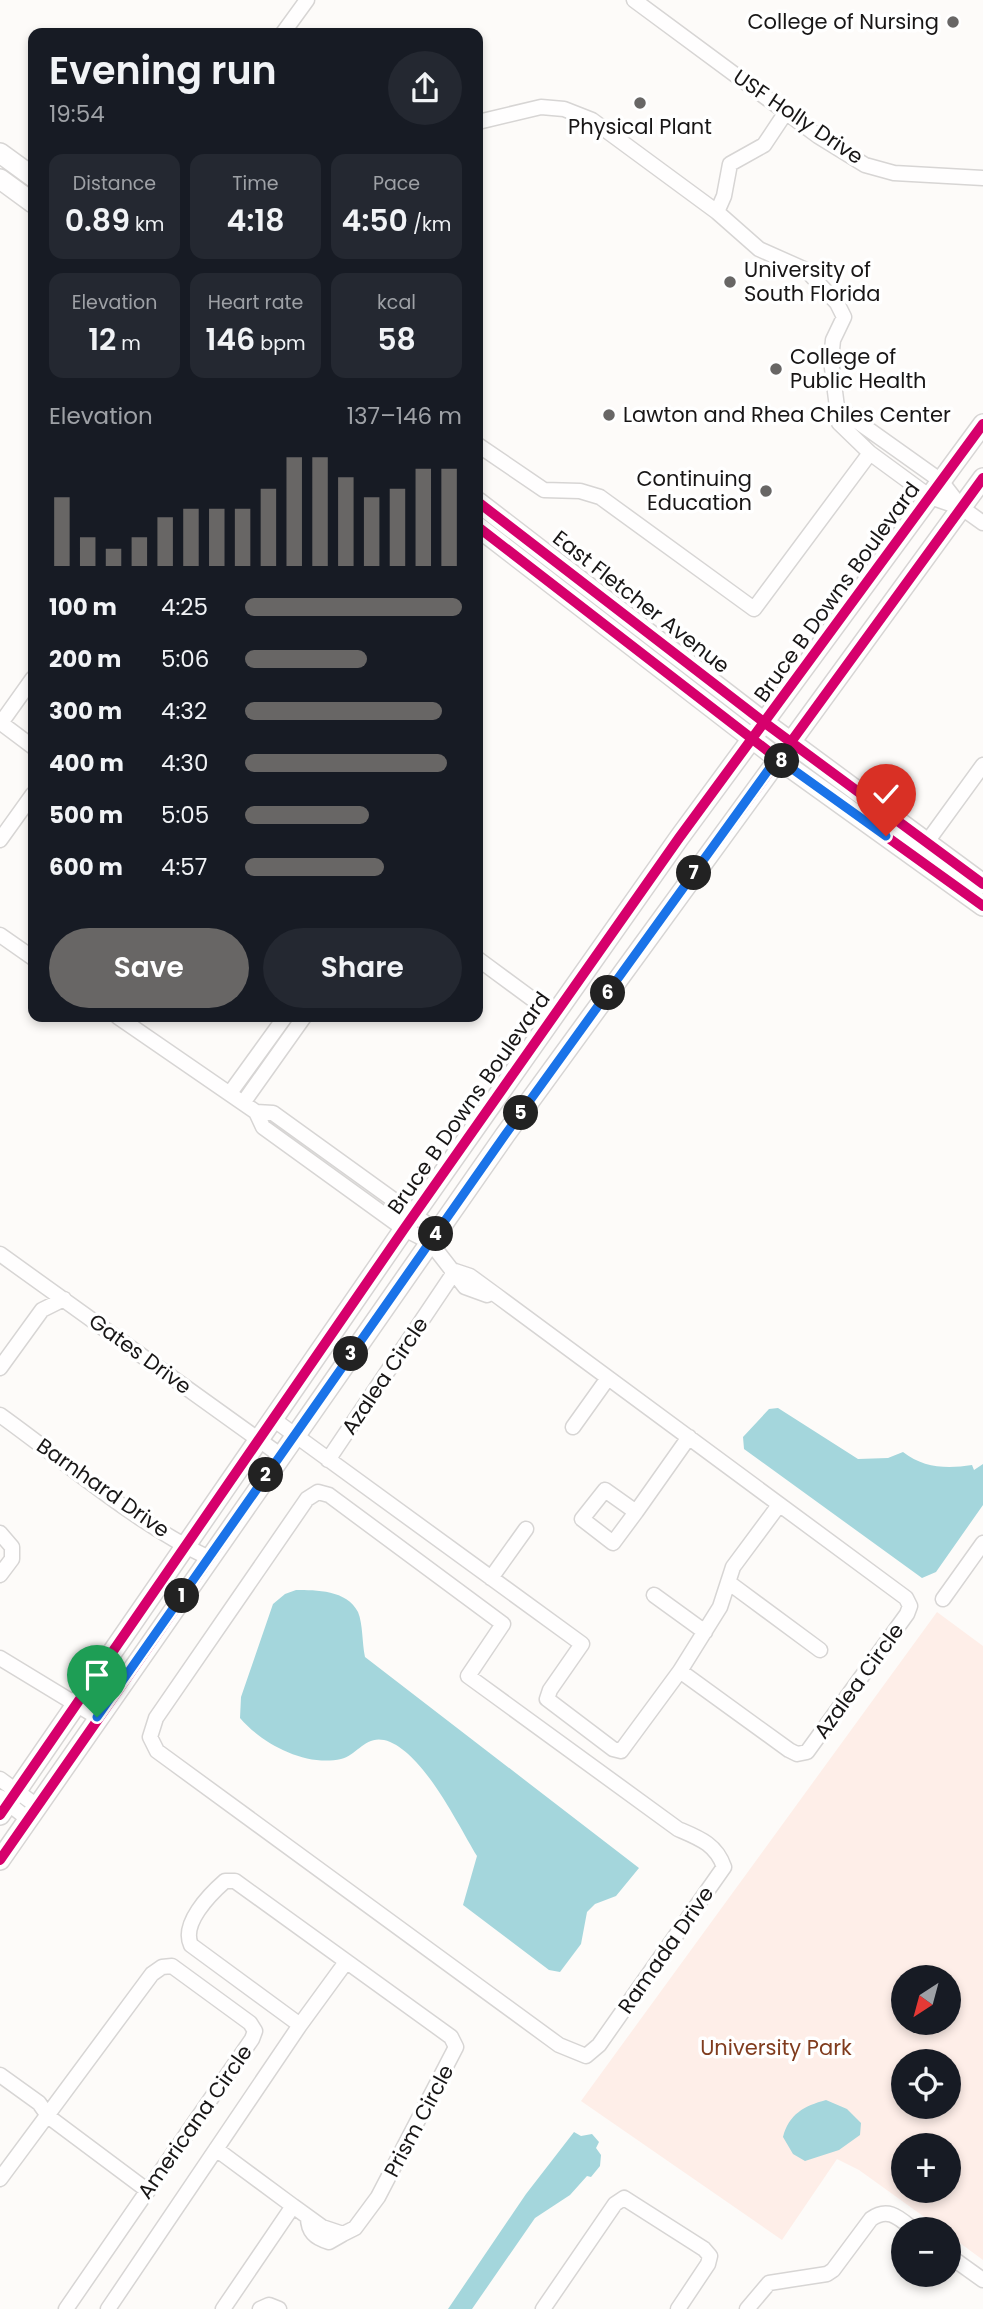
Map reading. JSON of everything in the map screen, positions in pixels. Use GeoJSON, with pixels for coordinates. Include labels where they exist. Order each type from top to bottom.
{"type":"FeatureCollection","features":[{"type":"Feature","properties":{"kind":"main road"},"geometry":{"type":"LineString","coordinates":[[0,153],[28,173]]}},
{"type":"Feature","properties":{"kind":"main road"},"geometry":{"type":"LineString","coordinates":[[0,179],[28,199]]}},
{"type":"Feature","properties":{"kind":"main road","name":"Bruce B Downs Boulevard"},"geometry":{"type":"LineString","coordinates":[[5,1797],[76,1703],[186,1547],[554,1015],[983,424]]}},
{"type":"Feature","properties":{"kind":"main road"},"geometry":{"type":"LineString","coordinates":[[0,1860],[97,1717],[505,1135],[983,478]]}},
{"type":"Feature","properties":{"kind":"main road","name":"East Fletcher Avenue"},"geometry":{"type":"LineString","coordinates":[[483,506],[765,723],[927,842],[979,897]]}},
{"type":"Feature","properties":{"kind":"main road","name":"East Fletcher Avenue"},"geometry":{"type":"LineString","coordinates":[[483,531],[777,758],[979,897]]}},
{"type":"Feature","properties":{"kind":"main road"},"geometry":{"type":"LineString","coordinates":[[505,1135],[502,1122],[504,1108],[537,1040]]}},
{"type":"Feature","properties":{"kind":"main road"},"geometry":{"type":"LineString","coordinates":[[483,1166],[491,1128],[488,1109]]}},
{"type":"Feature","properties":{"kind":"street"},"geometry":{"type":"LineString","coordinates":[[287,28],[307,0]]}},
{"type":"Feature","properties":{"kind":"street","name":"USF Holly Drive"},"geometry":{"type":"LineString","coordinates":[[634,0],[786,112],[865,165],[894,173],[983,178]]}},
{"type":"Feature","properties":{"kind":"street"},"geometry":{"type":"LineString","coordinates":[[483,121],[541,107],[564,108],[592,120],[717,212],[759,249],[806,270],[837,303],[844,317],[833,340],[831,360],[839,423],[870,453],[936,489]]}},
{"type":"Feature","properties":{"kind":"street"},"geometry":{"type":"LineString","coordinates":[[717,212],[724,196],[730,164],[764,145],[786,112]]}},
{"type":"Feature","properties":{"kind":"street"},"geometry":{"type":"LineString","coordinates":[[837,407],[936,489],[983,523]]}},
{"type":"Feature","properties":{"kind":"street"},"geometry":{"type":"LineString","coordinates":[[483,448],[544,489],[580,491],[600,497],[754,609],[870,453]]}},
{"type":"Feature","properties":{"kind":"street"},"geometry":{"type":"LineString","coordinates":[[28,685],[1,723],[28,743]]}},
{"type":"Feature","properties":{"kind":"street"},"geometry":{"type":"LineString","coordinates":[[927,842],[983,765]]}},
{"type":"Feature","properties":{"kind":"street"},"geometry":{"type":"LineString","coordinates":[[0,840],[28,801]]}},
{"type":"Feature","properties":{"kind":"street"},"geometry":{"type":"LineString","coordinates":[[0,935],[28,955]]}},
{"type":"Feature","properties":{"kind":"street"},"geometry":{"type":"LineString","coordinates":[[483,963],[554,1015]]}},
{"type":"Feature","properties":{"kind":"street","name":"Azalea Circle"},"geometry":{"type":"LineString","coordinates":[[125,1022],[256,1112],[273,1113],[409,1222],[434,1237],[466,1287],[501,1301]]}},
{"type":"Feature","properties":{"kind":"street"},"geometry":{"type":"LineString","coordinates":[[230,1093],[281,1022]]}},
{"type":"Feature","properties":{"kind":"street"},"geometry":{"type":"LineString","coordinates":[[243,1103],[300,1022]]}},
{"type":"Feature","properties":{"kind":"street","name":"Gates Drive"},"geometry":{"type":"LineString","coordinates":[[0,1254],[280,1455]]}},
{"type":"Feature","properties":{"kind":"street","name":"Azalea Circle"},"geometry":{"type":"LineString","coordinates":[[328,1460],[455,1271]]}},
{"type":"Feature","properties":{"kind":"street","name":"Azalea Circle"},"geometry":{"type":"LineString","coordinates":[[455,1271],[470,1276],[689,1437],[906,1598],[910,1606],[907,1614],[807,1752],[797,1754],[680,1671]]}},
{"type":"Feature","properties":{"kind":"street"},"geometry":{"type":"LineString","coordinates":[[442,1293],[466,1287]]}},
{"type":"Feature","properties":{"kind":"street"},"geometry":{"type":"LineString","coordinates":[[0,1368],[42,1310],[64,1299]]}},
{"type":"Feature","properties":{"kind":"street"},"geometry":{"type":"LineString","coordinates":[[573,1427],[608,1378]]}},
{"type":"Feature","properties":{"kind":"street","name":"Barnhard Drive"},"geometry":{"type":"LineString","coordinates":[[0,1415],[186,1547],[209,1558]]}},
{"type":"Feature","properties":{"kind":"street"},"geometry":{"type":"LineString","coordinates":[[273,1419],[582,1644],[550,1690],[547,1699],[613,1749],[621,1751],[680,1671],[720,1607],[733,1567],[779,1505]]}},
{"type":"Feature","properties":{"kind":"street"},"geometry":{"type":"LineString","coordinates":[[636,1512],[689,1437]]}},
{"type":"Feature","properties":{"kind":"street","name":"Ramada Drive"},"geometry":{"type":"LineString","coordinates":[[318,1492],[329,1495],[503,1624],[468,1676],[678,1829],[710,1844],[720,1856],[724,1867],[593,2052],[586,2056],[559,2045],[157,1751],[150,1737],[156,1718],[239,1595],[307,1499],[318,1492]]}},
{"type":"Feature","properties":{"kind":"street"},"geometry":{"type":"LineString","coordinates":[[491,1578],[526,1529]]}},
{"type":"Feature","properties":{"kind":"street"},"geometry":{"type":"LineString","coordinates":[[0,1533],[12,1546],[12,1559],[0,1575]]}},
{"type":"Feature","properties":{"kind":"street"},"geometry":{"type":"LineString","coordinates":[[943,1598],[983,1543]]}},
{"type":"Feature","properties":{"kind":"street"},"geometry":{"type":"LineString","coordinates":[[728,1582],[820,1650]]}},
{"type":"Feature","properties":{"kind":"street"},"geometry":{"type":"LineString","coordinates":[[654,1595],[705,1632]]}},
{"type":"Feature","properties":{"kind":"street"},"geometry":{"type":"LineString","coordinates":[[0,1658],[97,1717]]}},
{"type":"Feature","properties":{"kind":"street"},"geometry":{"type":"LineString","coordinates":[[5,1797],[32,1812]]}},
{"type":"Feature","properties":{"kind":"street","name":"Prism Circle"},"geometry":{"type":"LineString","coordinates":[[216,2149],[308,2217],[310,2232],[319,2240],[329,2242],[355,2228],[378,2197],[456,2047],[451,2037],[235,1881],[225,1881],[188,1927],[187,1937],[191,1945],[300,2025]]}},
{"type":"Feature","properties":{"kind":"street"},"geometry":{"type":"LineString","coordinates":[[108,2309],[300,2025],[346,1962]]}},
{"type":"Feature","properties":{"kind":"street","name":"Americana Circle"},"geometry":{"type":"LineString","coordinates":[[0,2179],[39,2123],[49,2117],[152,1974],[162,1967],[172,1966],[250,2023],[255,2031],[253,2039],[66,2309]]}},
{"type":"Feature","properties":{"kind":"street"},"geometry":{"type":"LineString","coordinates":[[0,2075],[39,2103],[49,2117],[148,2191]]}},
{"type":"Feature","properties":{"kind":"street"},"geometry":{"type":"LineString","coordinates":[[543,2309],[615,2204],[624,2199],[705,2249],[710,2256],[708,2264],[678,2309]]}},
{"type":"Feature","properties":{"kind":"street"},"geometry":{"type":"LineString","coordinates":[[223,2309],[293,2206]]}},
{"type":"Feature","properties":{"kind":"street"},"geometry":{"type":"LineString","coordinates":[[747,2309],[764,2285],[827,2274],[833,2270],[871,2219],[879,2213],[891,2212],[897,2217]]}},
{"type":"Feature","properties":{"kind":"street"},"geometry":{"type":"LineString","coordinates":[[961,2264],[983,2280]]}},
{"type":"Feature","properties":{"kind":"street"},"geometry":{"type":"LineString","coordinates":[[260,2309],[268,2305],[279,2309]]}},
{"type":"Feature","properties":{"kind":"green space","name":"University Park"},"geometry":{"type":"Polygon","coordinates":[[[937,1612],[983,1646],[983,2260],[961,2244],[961,2217],[924,2217],[905,2203],[961,2203],[961,2133],[891,2133],[891,2193],[859,2170],[837,2159],[782,2240],[581,2101],[937,1612]]]}},
{"type":"Feature","properties":{"kind":"water"},"geometry":{"type":"Polygon","coordinates":[[[778,1408],[858,1459],[888,1458],[903,1452],[936,1466],[972,1465],[974,1470],[983,1464],[983,1505],[936,1572],[922,1578],[744,1449],[743,1437],[769,1409],[778,1408]]]}},
{"type":"Feature","properties":{"kind":"water"},"geometry":{"type":"Polygon","coordinates":[[[296,1590],[330,1593],[346,1599],[360,1617],[365,1657],[639,1868],[616,1896],[595,1904],[587,1912],[581,1944],[560,1972],[549,1970],[463,1905],[477,1856],[438,1790],[425,1772],[398,1746],[377,1740],[366,1743],[341,1759],[314,1760],[272,1745],[240,1718],[241,1697],[273,1604],[285,1594],[296,1590]]]}},
{"type":"Feature","properties":{"kind":"water"},"geometry":{"type":"Polygon","coordinates":[[[826,2100],[847,2109],[861,2123],[860,2135],[839,2150],[805,2161],[793,2154],[783,2137],[789,2122],[798,2112],[826,2100]]]}},
{"type":"Feature","properties":{"kind":"water"},"geometry":{"type":"Polygon","coordinates":[[[574,2132],[581,2136],[592,2134],[599,2142],[596,2148],[601,2155],[600,2166],[570,2195],[535,2218],[472,2309],[448,2309],[526,2194],[574,2132]]]}},
{"type":"Feature","properties":{"kind":"cycle path"},"geometry":{"type":"LineString","coordinates":[[0,1815],[404,1229],[679,838],[983,424]]}},
{"type":"Feature","properties":{"kind":"cycle path"},"geometry":{"type":"LineString","coordinates":[[0,1860],[505,1135],[983,478]]}},
{"type":"Feature","properties":{"kind":"cycle path"},"geometry":{"type":"LineString","coordinates":[[483,506],[765,723],[983,884]]}},
{"type":"Feature","properties":{"kind":"cycle path"},"geometry":{"type":"LineString","coordinates":[[483,531],[777,758],[983,906]]}},
{"type":"Feature","properties":{"kind":"place","name":"College of Nursing"},"geometry":{"type":"Point","coordinates":[953,22]}},
{"type":"Feature","properties":{"kind":"place","name":"Physical Plant"},"geometry":{"type":"Point","coordinates":[640,103]}},
{"type":"Feature","properties":{"kind":"place","name":"University of South Florida"},"geometry":{"type":"Point","coordinates":[730,282]}},
{"type":"Feature","properties":{"kind":"place","name":"College of Public Health"},"geometry":{"type":"Point","coordinates":[776,369]}},
{"type":"Feature","properties":{"kind":"place","name":"Lawton and Rhea Chiles Center"},"geometry":{"type":"Point","coordinates":[609,415]}},
{"type":"Feature","properties":{"kind":"place","name":"Continuing Education"},"geometry":{"type":"Point","coordinates":[766,491]}},
{"type":"Feature","properties":{"kind":"route"},"geometry":{"type":"LineString","coordinates":[[97,1717],[505,1135],[777,758],[886,836]]}}]}
